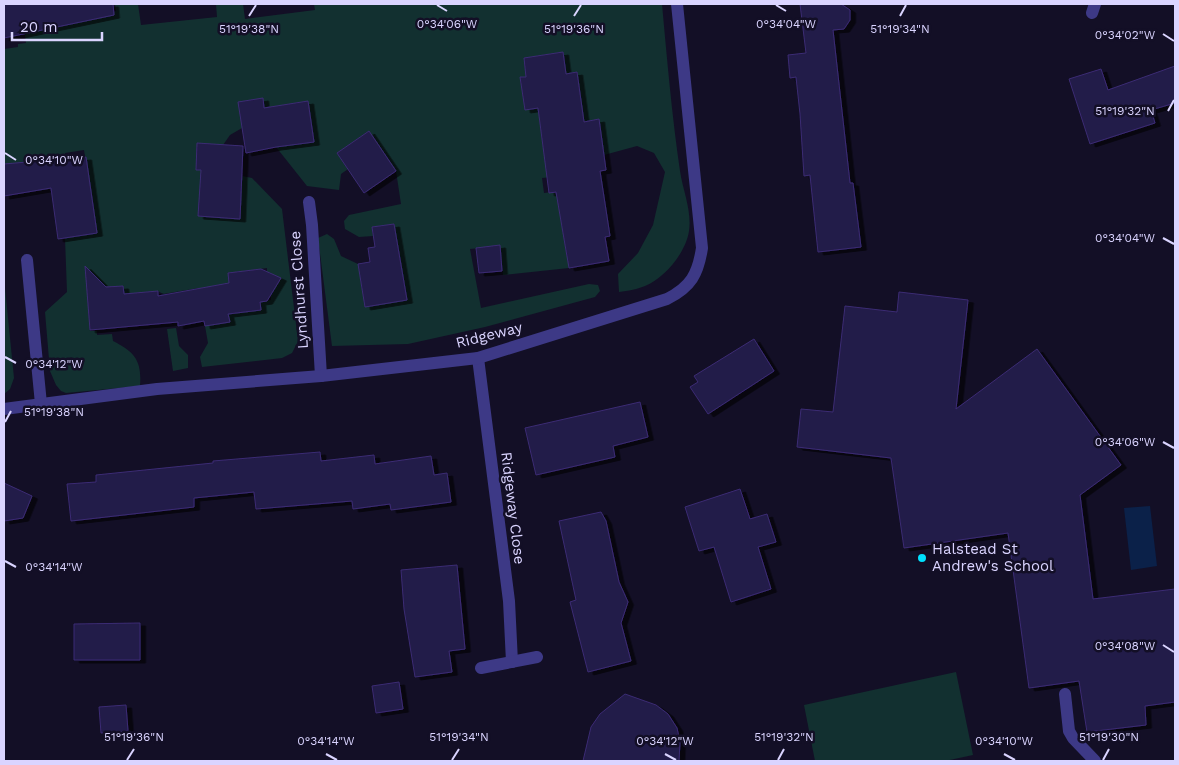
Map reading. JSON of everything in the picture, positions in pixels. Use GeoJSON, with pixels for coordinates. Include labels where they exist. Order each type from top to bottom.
{"type":"FeatureCollection","features":[{"type":"Feature","properties":{"kind":"street","name":"Ridgeway"},"geometry":{"type":"LineString","coordinates":[[4,408],[157,389],[321,376],[478,358],[667,299],[677,294],[686,287],[697,271],[702,248],[677,4]]}},
{"type":"Feature","properties":{"kind":"street","name":"Lyndhurst Close"},"geometry":{"type":"LineString","coordinates":[[309,202],[321,376]]}},
{"type":"Feature","properties":{"kind":"street"},"geometry":{"type":"LineString","coordinates":[[27,260],[41,404]]}},
{"type":"Feature","properties":{"kind":"street","name":"Ridgeway Close"},"geometry":{"type":"LineString","coordinates":[[478,358],[509,601],[512,662]]}},
{"type":"Feature","properties":{"kind":"street"},"geometry":{"type":"LineString","coordinates":[[481,668],[537,657]]}},
{"type":"Feature","properties":{"kind":"street"},"geometry":{"type":"LineString","coordinates":[[1066,694],[1069,731],[1073,738],[1095,761]]}},
{"type":"Feature","properties":{"kind":"green space"},"geometry":{"type":"Polygon","coordinates":[[[21,4],[38,4],[43,29],[116,11],[115,4],[138,4],[141,25],[217,17],[216,4],[243,4],[245,19],[315,10],[314,4],[662,4],[677,150],[690,224],[687,239],[679,256],[660,277],[642,287],[619,292],[618,274],[638,253],[653,225],[665,172],[654,153],[637,146],[604,155],[599,120],[584,122],[577,72],[566,74],[563,52],[524,58],[526,77],[520,78],[525,109],[538,108],[544,154],[552,177],[542,178],[544,193],[597,187],[558,202],[569,268],[503,275],[500,246],[470,249],[481,308],[589,284],[598,285],[600,291],[595,297],[485,327],[408,344],[332,346],[318,238],[327,234],[334,239],[341,256],[358,264],[365,307],[407,299],[394,224],[372,227],[373,236],[359,237],[345,229],[344,221],[349,215],[401,204],[396,171],[369,131],[337,153],[348,169],[341,174],[339,190],[307,186],[276,147],[314,141],[308,101],[264,108],[263,99],[242,128],[230,135],[223,145],[197,144],[196,170],[201,170],[240,219],[242,176],[252,178],[282,209],[298,341],[292,353],[282,358],[202,367],[200,357],[208,343],[205,326],[229,322],[228,314],[260,310],[260,302],[271,300],[276,276],[267,272],[267,268],[228,273],[230,288],[199,288],[163,294],[158,291],[124,294],[123,286],[87,290],[90,331],[97,331],[97,335],[112,334],[113,341],[132,353],[140,370],[140,386],[66,393],[61,391],[56,385],[50,371],[45,312],[67,292],[65,238],[97,233],[84,150],[65,153],[68,171],[53,174],[52,159],[32,161],[34,187],[25,168],[4,172],[4,49],[18,47],[18,44],[26,43],[21,4]]]}},
{"type":"Feature","properties":{"kind":"green space"},"geometry":{"type":"Polygon","coordinates":[[[4,278],[14,378],[10,389],[4,394],[4,278]]]}},
{"type":"Feature","properties":{"kind":"green space"},"geometry":{"type":"Polygon","coordinates":[[[176,328],[179,346],[188,355],[188,368],[173,371],[167,329],[176,328]]]}},
{"type":"Feature","properties":{"kind":"green space"},"geometry":{"type":"Polygon","coordinates":[[[956,672],[973,755],[945,761],[815,761],[804,705],[956,672]]]}},
{"type":"Feature","properties":{"kind":"water"},"geometry":{"type":"Polygon","coordinates":[[[1150,506],[1157,566],[1131,570],[1124,508],[1150,506]]]}},
{"type":"Feature","properties":{"kind":"building"},"geometry":{"type":"Polygon","coordinates":[[[4,4],[113,4],[114,15],[4,38],[4,4]]]}},
{"type":"Feature","properties":{"kind":"building"},"geometry":{"type":"Polygon","coordinates":[[[800,4],[841,4],[850,10],[850,20],[844,29],[833,30],[850,183],[853,183],[861,247],[818,252],[810,175],[804,176],[796,77],[790,78],[788,55],[806,53],[800,4]]]}},
{"type":"Feature","properties":{"kind":"building"},"geometry":{"type":"Polygon","coordinates":[[[563,52],[566,74],[577,72],[584,122],[599,119],[606,170],[600,171],[610,236],[605,237],[609,261],[569,268],[556,192],[549,193],[538,108],[525,110],[520,77],[526,77],[524,58],[563,52]]]}},
{"type":"Feature","properties":{"kind":"building"},"geometry":{"type":"Polygon","coordinates":[[[1175,66],[1175,103],[1151,110],[1155,123],[1090,144],[1069,79],[1101,69],[1108,90],[1175,66]]]}},
{"type":"Feature","properties":{"kind":"building"},"geometry":{"type":"Polygon","coordinates":[[[263,98],[264,108],[308,101],[314,142],[246,153],[238,102],[263,98]]]}},
{"type":"Feature","properties":{"kind":"building"},"geometry":{"type":"Polygon","coordinates":[[[369,131],[396,171],[364,193],[337,153],[369,131]]]}},
{"type":"Feature","properties":{"kind":"building"},"geometry":{"type":"Polygon","coordinates":[[[197,143],[243,146],[240,219],[198,216],[201,170],[196,170],[197,143]]]}},
{"type":"Feature","properties":{"kind":"building"},"geometry":{"type":"Polygon","coordinates":[[[86,157],[97,233],[58,239],[51,188],[4,196],[4,164],[86,157]]]}},
{"type":"Feature","properties":{"kind":"building"},"geometry":{"type":"Polygon","coordinates":[[[394,224],[407,300],[365,307],[358,264],[370,262],[368,248],[375,247],[372,227],[394,224]]]}},
{"type":"Feature","properties":{"kind":"building"},"geometry":{"type":"Polygon","coordinates":[[[500,245],[502,271],[479,273],[476,248],[500,245]]]}},
{"type":"Feature","properties":{"kind":"building"},"geometry":{"type":"Polygon","coordinates":[[[85,266],[106,287],[123,286],[124,294],[158,291],[158,296],[229,283],[228,273],[261,269],[281,278],[267,301],[260,302],[261,310],[228,314],[230,322],[205,326],[204,321],[178,326],[178,322],[90,330],[85,266]]]}},
{"type":"Feature","properties":{"kind":"building"},"geometry":{"type":"Polygon","coordinates":[[[899,292],[968,300],[956,409],[1037,349],[1121,465],[1080,495],[1093,599],[1175,589],[1175,702],[1145,706],[1146,725],[1087,732],[1079,681],[1029,688],[1008,533],[904,548],[891,458],[797,447],[801,409],[833,412],[845,306],[897,312],[899,292]]]}},
{"type":"Feature","properties":{"kind":"building"},"geometry":{"type":"Polygon","coordinates":[[[754,339],[774,371],[708,414],[690,387],[698,382],[694,376],[754,339]]]}},
{"type":"Feature","properties":{"kind":"building"},"geometry":{"type":"Polygon","coordinates":[[[640,402],[648,437],[613,446],[615,457],[536,475],[525,428],[640,402]]]}},
{"type":"Feature","properties":{"kind":"building"},"geometry":{"type":"Polygon","coordinates":[[[320,452],[321,461],[374,455],[375,464],[431,456],[434,475],[447,473],[451,502],[391,510],[390,504],[353,509],[352,501],[256,509],[254,492],[194,498],[194,507],[71,521],[67,484],[96,482],[96,475],[213,463],[213,461],[320,452]]]}},
{"type":"Feature","properties":{"kind":"building"},"geometry":{"type":"Polygon","coordinates":[[[4,483],[32,496],[23,518],[4,521],[4,483]]]}},
{"type":"Feature","properties":{"kind":"building"},"geometry":{"type":"Polygon","coordinates":[[[740,489],[750,519],[767,514],[776,542],[758,547],[771,589],[731,602],[714,547],[699,551],[685,507],[740,489]]]}},
{"type":"Feature","properties":{"kind":"building"},"geometry":{"type":"Polygon","coordinates":[[[601,512],[606,521],[619,582],[628,602],[621,623],[631,661],[588,672],[570,602],[576,600],[559,521],[601,512]]]}},
{"type":"Feature","properties":{"kind":"building"},"geometry":{"type":"Polygon","coordinates":[[[457,565],[465,649],[449,651],[452,672],[415,677],[404,609],[401,570],[457,565]]]}},
{"type":"Feature","properties":{"kind":"building"},"geometry":{"type":"Polygon","coordinates":[[[140,623],[140,660],[74,660],[74,624],[140,623]]]}},
{"type":"Feature","properties":{"kind":"building"},"geometry":{"type":"Polygon","coordinates":[[[399,682],[403,709],[376,713],[372,686],[399,682]]]}},
{"type":"Feature","properties":{"kind":"building"},"geometry":{"type":"Polygon","coordinates":[[[625,694],[656,705],[668,714],[677,728],[680,742],[679,761],[583,761],[591,727],[600,714],[625,694]]]}},
{"type":"Feature","properties":{"kind":"building"},"geometry":{"type":"Polygon","coordinates":[[[126,705],[128,731],[101,733],[99,707],[126,705]]]}},
{"type":"Feature","properties":{"kind":"place","name":"Halstead St Andrew's School"},"geometry":{"type":"Point","coordinates":[922,558]}}]}
